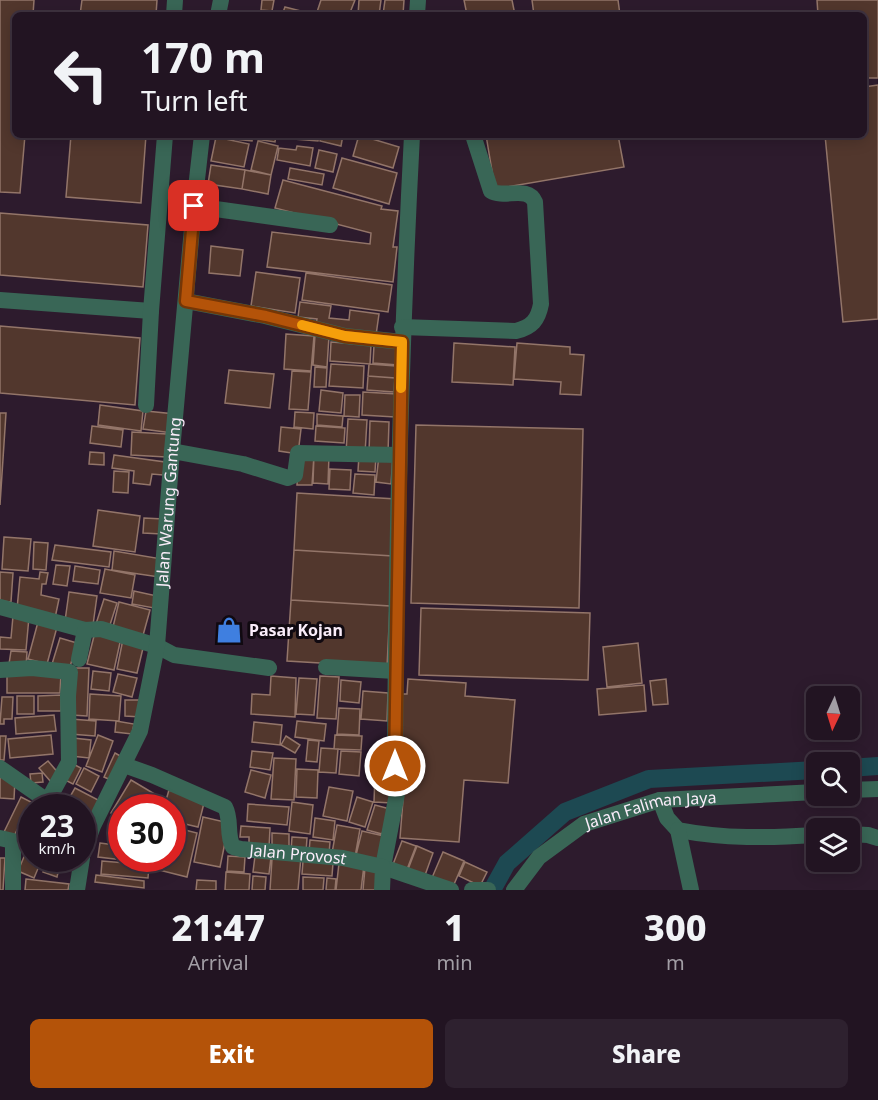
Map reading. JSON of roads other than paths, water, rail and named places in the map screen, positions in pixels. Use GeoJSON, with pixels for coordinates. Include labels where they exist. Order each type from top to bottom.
{"type":"FeatureCollection","features":[{"type":"Feature","properties":{"kind":"street"},"geometry":{"type":"LineString","coordinates":[[146,405],[165,138]]}},
{"type":"Feature","properties":{"kind":"street","name":"Jalan Warung Gantung"},"geometry":{"type":"LineString","coordinates":[[96,810],[124,765],[140,731],[157,646],[172,451],[202,138]]}},
{"type":"Feature","properties":{"kind":"street"},"geometry":{"type":"LineString","coordinates":[[382,890],[383,867],[401,772],[395,766],[395,671],[402,334],[411,138]]}},
{"type":"Feature","properties":{"kind":"street"},"geometry":{"type":"LineString","coordinates":[[186,301],[266,316],[345,336],[525,329],[539,316],[541,304],[535,202],[533,197],[528,195],[500,195],[491,191],[474,138]]}},
{"type":"Feature","properties":{"kind":"street"},"geometry":{"type":"LineString","coordinates":[[194,206],[330,225]]}},
{"type":"Feature","properties":{"kind":"street"},"geometry":{"type":"LineString","coordinates":[[0,300],[151,311]]}},
{"type":"Feature","properties":{"kind":"street"},"geometry":{"type":"LineString","coordinates":[[172,451],[243,464],[288,478],[294,476],[298,453],[399,455]]}},
{"type":"Feature","properties":{"kind":"street"},"geometry":{"type":"LineString","coordinates":[[0,607],[85,630],[101,629],[157,646],[174,655],[269,668]]}},
{"type":"Feature","properties":{"kind":"street"},"geometry":{"type":"LineString","coordinates":[[79,659],[85,630]]}},
{"type":"Feature","properties":{"kind":"street"},"geometry":{"type":"LineString","coordinates":[[0,670],[32,668],[70,672],[69,762],[56,794]]}},
{"type":"Feature","properties":{"kind":"street"},"geometry":{"type":"LineString","coordinates":[[326,668],[395,671]]}},
{"type":"Feature","properties":{"kind":"street","name":"Jalan Provost"},"geometry":{"type":"LineString","coordinates":[[124,765],[225,807],[230,814],[229,841],[233,847],[343,858],[383,867]]}},
{"type":"Feature","properties":{"kind":"street"},"geometry":{"type":"LineString","coordinates":[[0,768],[36,794]]}},
{"type":"Feature","properties":{"kind":"street"},"geometry":{"type":"LineString","coordinates":[[860,790],[878,789]]}},
{"type":"Feature","properties":{"kind":"street","name":"Jalan Faliman Jaya"},"geometry":{"type":"LineString","coordinates":[[514,890],[539,857],[584,824],[660,800],[806,793]]}},
{"type":"Feature","properties":{"kind":"street"},"geometry":{"type":"LineString","coordinates":[[660,800],[668,818],[678,830],[691,890]]}},
{"type":"Feature","properties":{"kind":"street"},"geometry":{"type":"LineString","coordinates":[[678,830],[710,837],[765,838],[806,836]]}},
{"type":"Feature","properties":{"kind":"street"},"geometry":{"type":"LineString","coordinates":[[860,835],[868,835],[877,840]]}},
{"type":"Feature","properties":{"kind":"street"},"geometry":{"type":"LineString","coordinates":[[0,838],[13,841],[13,890]]}},
{"type":"Feature","properties":{"kind":"street"},"geometry":{"type":"LineString","coordinates":[[383,867],[451,890]]}},
{"type":"Feature","properties":{"kind":"street","name":"Jalan Warung Gantung"},"geometry":{"type":"LineString","coordinates":[[77,890],[80,872]]}},
{"type":"Feature","properties":{"kind":"waterway"},"geometry":{"type":"LineString","coordinates":[[860,767],[878,766]]}},
{"type":"Feature","properties":{"kind":"waterway"},"geometry":{"type":"LineString","coordinates":[[492,890],[507,863],[565,812],[649,779],[806,771]]}},
{"type":"Feature","properties":{"kind":"place","name":"Pasar Kojan"},"geometry":{"type":"Point","coordinates":[229,630]}}]}
